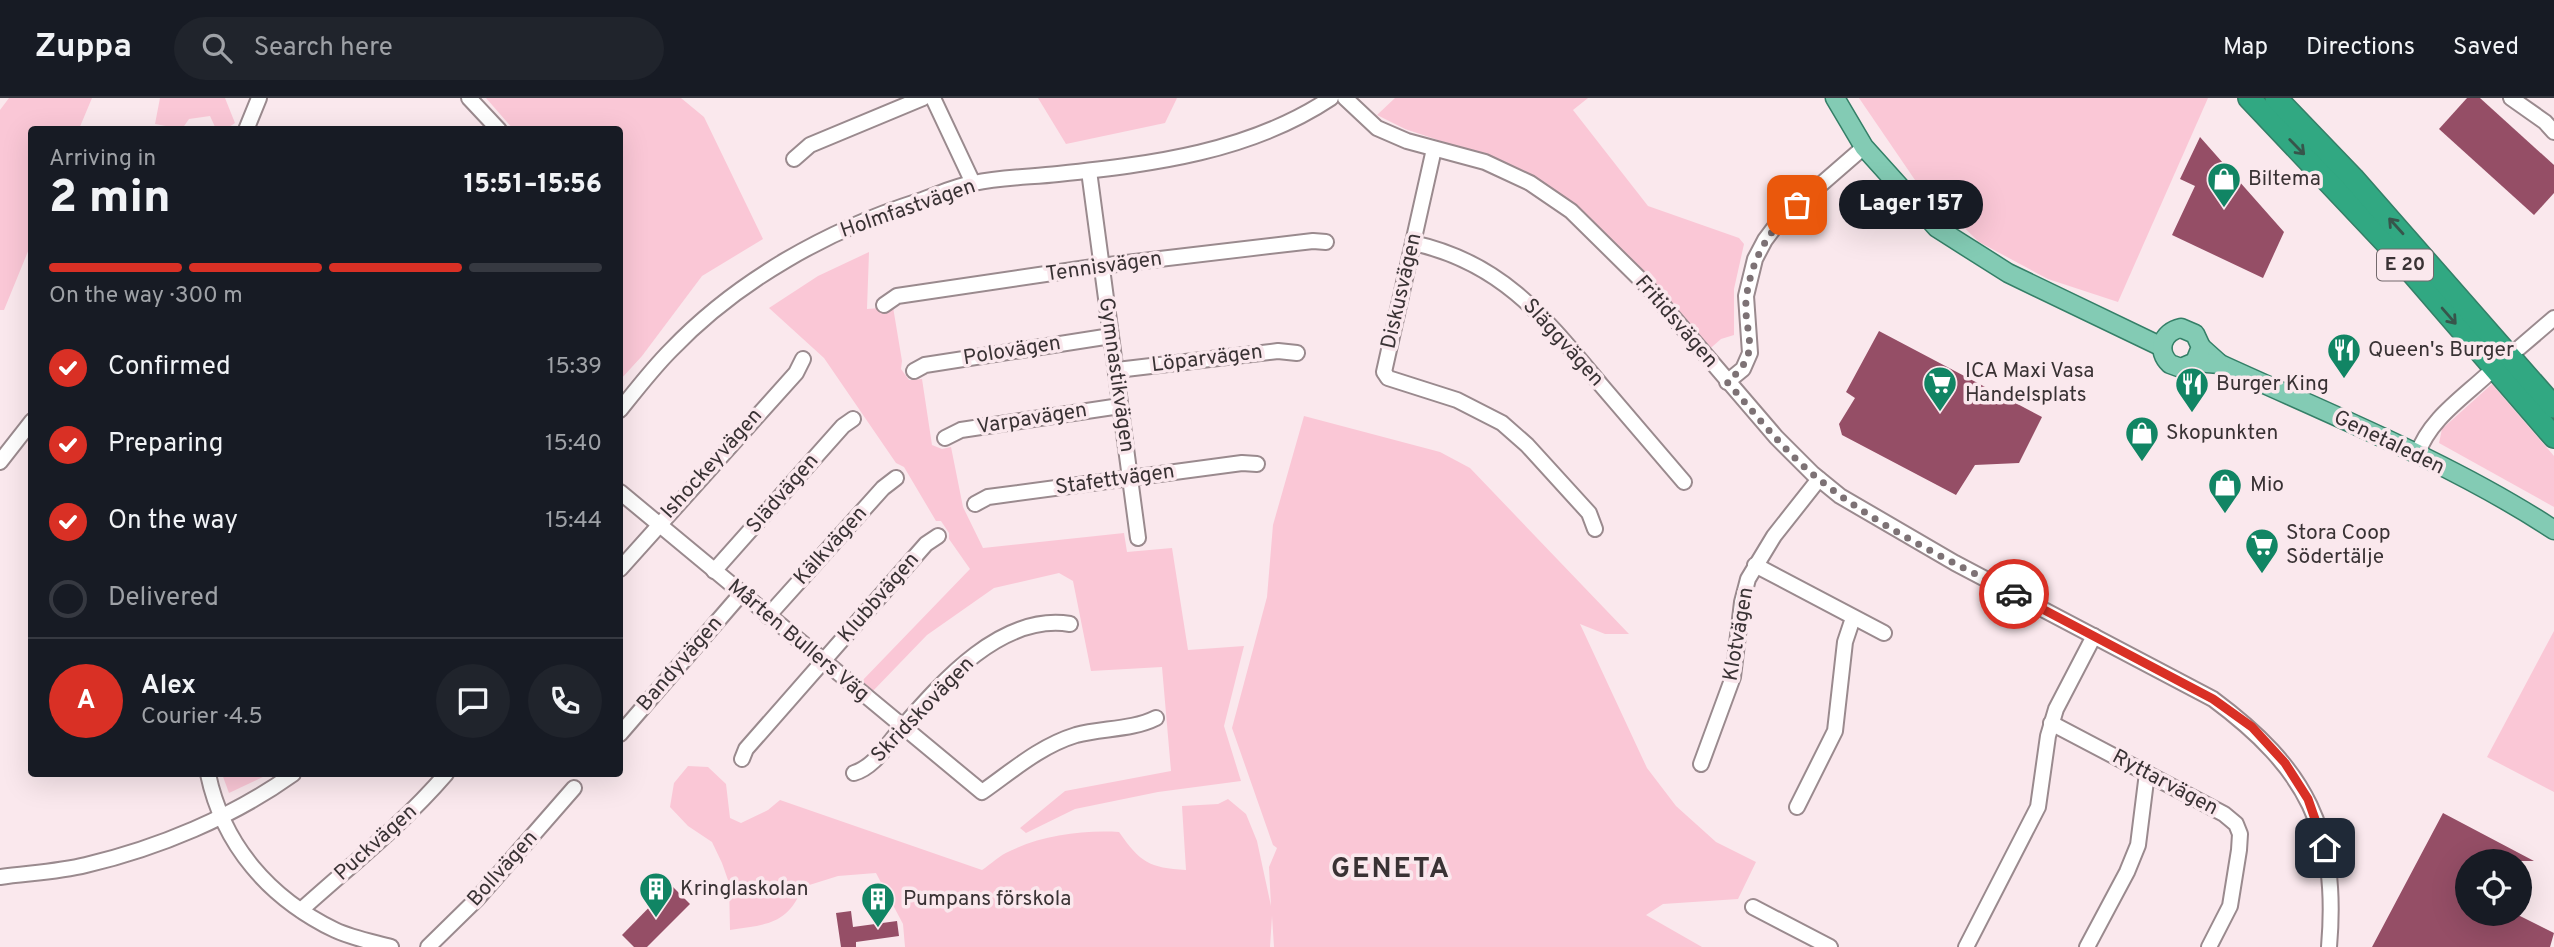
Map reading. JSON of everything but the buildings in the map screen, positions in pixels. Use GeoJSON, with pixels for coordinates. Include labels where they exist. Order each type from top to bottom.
{"type":"FeatureCollection","features":[{"type":"Feature","properties":{"kind":"highway","name":"E 20"},"geometry":{"type":"LineString","coordinates":[[2249,98],[2388,245],[2554,437]]}},
{"type":"Feature","properties":{"kind":"highway","name":"E 20"},"geometry":{"type":"LineString","coordinates":[[2277,98],[2353,178],[2554,407]]}},
{"type":"Feature","properties":{"kind":"main road","name":"Genetaleden"},"geometry":{"type":"LineString","coordinates":[[1835,98],[1864,147],[1937,228],[2008,274],[2165,341]]}},
{"type":"Feature","properties":{"kind":"main road","name":"Genetaleden"},"geometry":{"type":"LineString","coordinates":[[2177,329],[2189,330],[2198,337],[2198,355],[2185,367],[2174,366],[2165,359],[2165,341],[2177,329]]}},
{"type":"Feature","properties":{"kind":"main road","name":"Genetaleden"},"geometry":{"type":"LineString","coordinates":[[2198,355],[2417,455],[2530,514],[2554,530]]}},
{"type":"Feature","properties":{"kind":"street"},"geometry":{"type":"LineString","coordinates":[[248,126],[259,98]]}},
{"type":"Feature","properties":{"kind":"street"},"geometry":{"type":"LineString","coordinates":[[469,98],[495,126]]}},
{"type":"Feature","properties":{"kind":"street"},"geometry":{"type":"LineString","coordinates":[[794,159],[810,145],[923,98]]}},
{"type":"Feature","properties":{"kind":"street"},"geometry":{"type":"LineString","coordinates":[[933,98],[973,183]]}},
{"type":"Feature","properties":{"kind":"street","name":"Holmfastvägen"},"geometry":{"type":"LineString","coordinates":[[623,406],[671,350],[697,325],[790,257],[832,235],[892,209],[973,183],[1089,171],[1176,158],[1233,145],[1280,126],[1331,98]]}},
{"type":"Feature","properties":{"kind":"street","name":"Fritidsvägen"},"geometry":{"type":"LineString","coordinates":[[1345,98],[1377,128],[1407,141],[1495,167],[1530,183],[1571,211],[1644,284],[1776,437],[1840,496],[1955,563],[2213,699],[2252,727],[2285,763],[2308,799],[2325,848],[2332,890],[2329,947]]}},
{"type":"Feature","properties":{"kind":"street"},"geometry":{"type":"LineString","coordinates":[[2511,98],[2545,122],[2554,132]]}},
{"type":"Feature","properties":{"kind":"street"},"geometry":{"type":"LineString","coordinates":[[1727,382],[1743,369],[1750,353],[1746,296],[1755,259],[1765,240],[1780,220],[1864,147]]}},
{"type":"Feature","properties":{"kind":"street","name":"Diskusvägen"},"geometry":{"type":"LineString","coordinates":[[1434,149],[1384,372],[1388,378],[1457,400],[1502,424],[1527,444],[1589,513],[1595,529]]}},
{"type":"Feature","properties":{"kind":"street","name":"Gymnastikvägen"},"geometry":{"type":"LineString","coordinates":[[1089,171],[1138,538]]}},
{"type":"Feature","properties":{"kind":"street","name":"Tennisvägen"},"geometry":{"type":"LineString","coordinates":[[884,304],[897,296],[1100,266],[1313,241],[1326,242]]}},
{"type":"Feature","properties":{"kind":"street","name":"Släggvägen"},"geometry":{"type":"LineString","coordinates":[[1413,243],[1442,250],[1470,262],[1523,297],[1559,334],[1684,482]]}},
{"type":"Feature","properties":{"kind":"street"},"geometry":{"type":"LineString","coordinates":[[2519,348],[2554,317]]}},
{"type":"Feature","properties":{"kind":"street","name":"Polovägen"},"geometry":{"type":"LineString","coordinates":[[914,371],[925,365],[1111,335]]}},
{"type":"Feature","properties":{"kind":"street","name":"Löparvägen"},"geometry":{"type":"LineString","coordinates":[[1117,370],[1278,351],[1297,353]]}},
{"type":"Feature","properties":{"kind":"street","name":"Ishockeyvägen"},"geometry":{"type":"LineString","coordinates":[[623,565],[796,373],[803,359]]}},
{"type":"Feature","properties":{"kind":"street"},"geometry":{"type":"LineString","coordinates":[[2417,455],[2423,439],[2437,419],[2488,374]]}},
{"type":"Feature","properties":{"kind":"street","name":"Varpavägen"},"geometry":{"type":"LineString","coordinates":[[945,438],[961,430],[1120,406]]}},
{"type":"Feature","properties":{"kind":"street","name":"Slädvägen"},"geometry":{"type":"LineString","coordinates":[[714,572],[843,426],[853,419]]}},
{"type":"Feature","properties":{"kind":"street"},"geometry":{"type":"LineString","coordinates":[[0,461],[28,426]]}},
{"type":"Feature","properties":{"kind":"street","name":"Stafettvägen"},"geometry":{"type":"LineString","coordinates":[[975,504],[988,497],[1242,463],[1257,464]]}},
{"type":"Feature","properties":{"kind":"street","name":"Kälkvägen"},"geometry":{"type":"LineString","coordinates":[[768,616],[883,488],[896,478]]}},
{"type":"Feature","properties":{"kind":"street","name":"Klotvägen"},"geometry":{"type":"LineString","coordinates":[[1701,764],[1733,677],[1742,602],[1755,565],[1819,479]]}},
{"type":"Feature","properties":{"kind":"street","name":"Mårten Bullers Väg"},"geometry":{"type":"LineString","coordinates":[[623,495],[982,792],[1044,748],[1072,736],[1144,723],[1156,718]]}},
{"type":"Feature","properties":{"kind":"street","name":"Klubbvägen"},"geometry":{"type":"LineString","coordinates":[[743,758],[746,749],[822,662],[926,544],[938,536]]}},
{"type":"Feature","properties":{"kind":"street"},"geometry":{"type":"LineString","coordinates":[[1755,565],[1884,633]]}},
{"type":"Feature","properties":{"kind":"street","name":"Bandyvägen"},"geometry":{"type":"LineString","coordinates":[[623,731],[741,594]]}},
{"type":"Feature","properties":{"kind":"street"},"geometry":{"type":"LineString","coordinates":[[1797,807],[1835,731],[1845,642],[1853,618]]}},
{"type":"Feature","properties":{"kind":"street","name":"Skridskovägen"},"geometry":{"type":"LineString","coordinates":[[854,773],[867,769],[902,728],[971,659],[1004,637],[1053,622],[1070,624]]}},
{"type":"Feature","properties":{"kind":"street"},"geometry":{"type":"LineString","coordinates":[[1966,947],[2038,807],[2051,723],[2094,636]]}},
{"type":"Feature","properties":{"kind":"street","name":"Ryttarvägen"},"geometry":{"type":"LineString","coordinates":[[2051,723],[2224,814],[2236,824],[2240,834],[2230,906],[2209,947]]}},
{"type":"Feature","properties":{"kind":"street"},"geometry":{"type":"LineString","coordinates":[[2088,947],[2127,872],[2137,845],[2147,773]]}},
{"type":"Feature","properties":{"kind":"street"},"geometry":{"type":"LineString","coordinates":[[209,777],[219,816],[246,860],[272,887],[301,910],[336,930],[391,947]]}},
{"type":"Feature","properties":{"kind":"street"},"geometry":{"type":"LineString","coordinates":[[0,877],[85,865],[180,835],[288,777]]}},
{"type":"Feature","properties":{"kind":"street","name":"Puckvägen"},"geometry":{"type":"LineString","coordinates":[[301,910],[383,839],[422,802],[443,777]]}},
{"type":"Feature","properties":{"kind":"street","name":"Bollvägen"},"geometry":{"type":"LineString","coordinates":[[428,947],[477,899],[574,788]]}},
{"type":"Feature","properties":{"kind":"street"},"geometry":{"type":"LineString","coordinates":[[1753,907],[1830,947]]}},
{"type":"Feature","properties":{"kind":"shaded area"},"geometry":{"type":"Polygon","coordinates":[[[9,98],[92,98],[80,126],[28,126],[28,251],[4,310],[0,310],[0,110],[9,98]]]}},
{"type":"Feature","properties":{"kind":"shaded area"},"geometry":{"type":"Polygon","coordinates":[[[160,98],[225,98],[235,123],[230,126],[215,126],[210,116],[189,119],[184,126],[155,124],[160,98]]]}},
{"type":"Feature","properties":{"kind":"shaded area"},"geometry":{"type":"Polygon","coordinates":[[[486,98],[681,98],[704,117],[763,239],[702,276],[642,356],[623,377],[623,126],[510,126],[486,98]]]}},
{"type":"Feature","properties":{"kind":"shaded area"},"geometry":{"type":"Polygon","coordinates":[[[1038,98],[1177,98],[1165,123],[1066,144],[1038,98]]]}},
{"type":"Feature","properties":{"kind":"shaded area"},"geometry":{"type":"Polygon","coordinates":[[[1395,98],[1588,98],[1573,110],[1648,206],[1739,238],[1744,244],[1734,289],[1734,335],[1721,339],[1705,353],[1628,261],[1513,171],[1465,149],[1405,129],[1377,115],[1395,98]]]}},
{"type":"Feature","properties":{"kind":"shaded area"},"geometry":{"type":"Polygon","coordinates":[[[1859,98],[2208,98],[2118,302],[2048,279],[1979,242],[1915,180],[1859,98]]]}},
{"type":"Feature","properties":{"kind":"shaded area"},"geometry":{"type":"Polygon","coordinates":[[[869,252],[867,309],[893,307],[901,369],[909,380],[922,379],[932,445],[942,449],[951,447],[963,507],[983,548],[1124,533],[1127,552],[1172,548],[1188,650],[1244,646],[1224,726],[1241,781],[1158,792],[1075,809],[1026,833],[1020,828],[1065,791],[1171,771],[1162,667],[1091,671],[1073,581],[1059,573],[994,588],[927,635],[871,693],[860,683],[970,569],[949,539],[949,533],[941,521],[936,521],[904,467],[896,463],[824,358],[769,308],[818,276],[869,252]]]}},
{"type":"Feature","properties":{"kind":"shaded area"},"geometry":{"type":"Polygon","coordinates":[[[2492,384],[2554,456],[2554,507],[2439,443],[2442,429],[2492,384]]]}},
{"type":"Feature","properties":{"kind":"shaded area"},"geometry":{"type":"Polygon","coordinates":[[[1304,416],[1440,452],[1470,468],[1629,634],[1605,634],[1580,624],[1647,768],[1676,806],[1716,842],[1756,862],[1738,899],[1663,904],[1646,915],[1702,947],[1274,947],[1272,916],[1270,947],[905,947],[903,924],[876,873],[838,876],[803,887],[797,900],[783,916],[766,924],[730,930],[729,883],[712,842],[688,826],[670,807],[674,783],[688,766],[708,767],[726,784],[730,818],[741,823],[768,810],[780,800],[982,870],[1006,853],[1036,841],[1077,833],[1119,832],[1146,862],[1186,870],[1182,806],[1218,804],[1228,799],[1246,814],[1257,841],[1271,906],[1269,867],[1277,848],[1273,845],[1232,728],[1267,597],[1273,525],[1304,416]]]}},
{"type":"Feature","properties":{"kind":"shaded area"},"geometry":{"type":"Polygon","coordinates":[[[2554,631],[2554,792],[2487,757],[2554,631]]]}},
{"type":"Feature","properties":{"kind":"shaded area"},"geometry":{"type":"Polygon","coordinates":[[[223,777],[263,777],[229,793],[223,777]]]}},
{"type":"Feature","properties":{"kind":"way so far"},"geometry":{"type":"LineString","coordinates":[[1797,205],[1780,220],[1755,259],[1746,296],[1750,353],[1743,369],[1727,382],[1776,437],[1813,474],[1840,496],[2014,594]]}},
{"type":"Feature","properties":{"kind":"place","name":"Lager 157"},"geometry":{"type":"Point","coordinates":[1797,205]}},
{"type":"Feature","properties":{"kind":"place","name":"Biltema"},"geometry":{"type":"Point","coordinates":[2224,209]}},
{"type":"Feature","properties":{"kind":"place","name":"Queen's Burger"},"geometry":{"type":"Point","coordinates":[2344,380]}},
{"type":"Feature","properties":{"kind":"place","name":"ICA Maxi Vasa Handelsplats"},"geometry":{"type":"Point","coordinates":[1940,413]}},
{"type":"Feature","properties":{"kind":"place","name":"Burger King"},"geometry":{"type":"Point","coordinates":[2192,414]}},
{"type":"Feature","properties":{"kind":"place","name":"Skopunkten"},"geometry":{"type":"Point","coordinates":[2142,463]}},
{"type":"Feature","properties":{"kind":"place","name":"Mio"},"geometry":{"type":"Point","coordinates":[2225,515]}},
{"type":"Feature","properties":{"kind":"place","name":"Stora Coop Södertälje"},"geometry":{"type":"Point","coordinates":[2262,575]}},
{"type":"Feature","properties":{"kind":"place","name":"Kringlaskolan"},"geometry":{"type":"Point","coordinates":[656,919]}},
{"type":"Feature","properties":{"kind":"place","name":"Pumpans förskola"},"geometry":{"type":"Point","coordinates":[878,929]}},
{"type":"Feature","properties":{"kind":"district","name":"GENETA"},"geometry":{"type":"Point","coordinates":[1391,870]}},
{"type":"Feature","properties":{"kind":"route"},"geometry":{"type":"LineString","coordinates":[[2014,594],[2213,699],[2252,727],[2285,763],[2308,799],[2325,848]]}}]}
